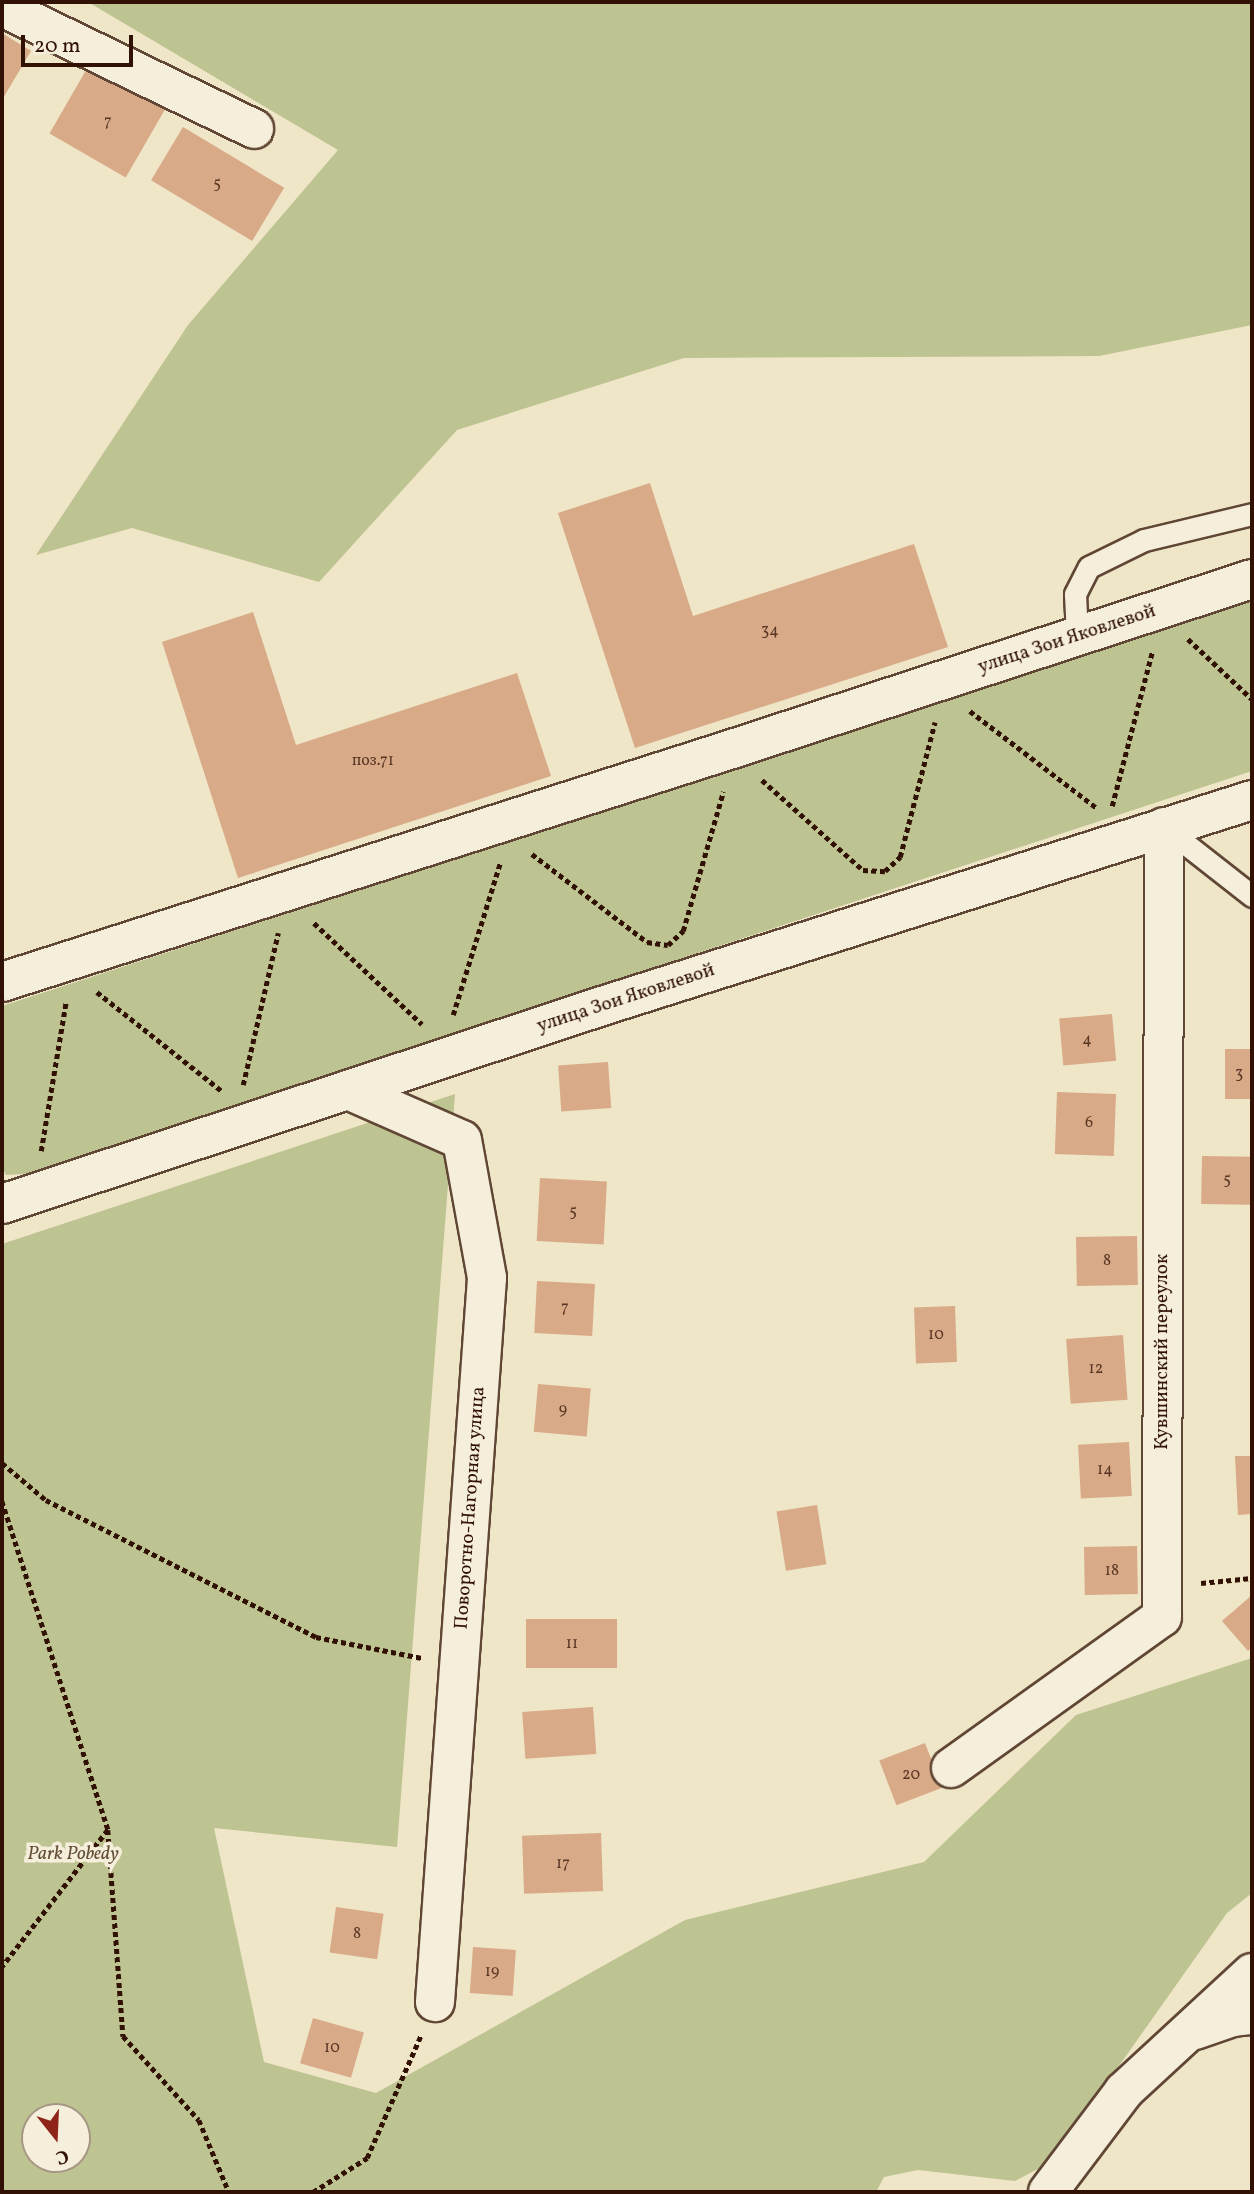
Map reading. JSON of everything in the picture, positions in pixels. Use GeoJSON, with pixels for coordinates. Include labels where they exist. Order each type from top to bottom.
{"type":"FeatureCollection","features":[{"type":"Feature","properties":{"kind":"street"},"geometry":{"type":"LineString","coordinates":[[2,7],[254,129]]}},
{"type":"Feature","properties":{"kind":"street","name":"улица Зои Яковлевой"},"geometry":{"type":"LineString","coordinates":[[2,982],[732,750],[1252,579]]}},
{"type":"Feature","properties":{"kind":"street","name":"улица Зои Яковлевой"},"geometry":{"type":"LineString","coordinates":[[2,1204],[628,998],[1252,800]]}},
{"type":"Feature","properties":{"kind":"street","name":"Кувшинский переулок"},"geometry":{"type":"LineString","coordinates":[[951,1768],[1162,1617],[1164,827]]}},
{"type":"Feature","properties":{"kind":"street","name":"Поворотно-Нагорная улица"},"geometry":{"type":"LineString","coordinates":[[348,1090],[462,1140],[487,1278],[435,2002]]}},
{"type":"Feature","properties":{"kind":"street"},"geometry":{"type":"LineString","coordinates":[[1048,2192],[1124,2091],[1252,1973]]}},
{"type":"Feature","properties":{"kind":"street"},"geometry":{"type":"LineString","coordinates":[[1183,2034],[1233,2017],[1252,2015]]}},
{"type":"Feature","properties":{"kind":"lane"},"geometry":{"type":"LineString","coordinates":[[1077,636],[1075,594],[1089,567],[1144,540],[1252,514]]}},
{"type":"Feature","properties":{"kind":"lane"},"geometry":{"type":"LineString","coordinates":[[1164,827],[1252,895]]}},
{"type":"Feature","properties":{"kind":"path"},"geometry":{"type":"LineString","coordinates":[[1184,635],[1252,699]]}},
{"type":"Feature","properties":{"kind":"path"},"geometry":{"type":"LineString","coordinates":[[1109,817],[1154,645]]}},
{"type":"Feature","properties":{"kind":"path"},"geometry":{"type":"LineString","coordinates":[[964,706],[1098,808]]}},
{"type":"Feature","properties":{"kind":"path"},"geometry":{"type":"LineString","coordinates":[[756,774],[863,870],[885,871],[900,857],[937,715]]}},
{"type":"Feature","properties":{"kind":"path"},"geometry":{"type":"LineString","coordinates":[[525,849],[647,942],[668,945],[683,930],[726,784]]}},
{"type":"Feature","properties":{"kind":"path"},"geometry":{"type":"LineString","coordinates":[[452,1018],[502,856]]}},
{"type":"Feature","properties":{"kind":"path"},"geometry":{"type":"LineString","coordinates":[[310,919],[433,1031]]}},
{"type":"Feature","properties":{"kind":"path"},"geometry":{"type":"LineString","coordinates":[[241,1090],[279,929]]}},
{"type":"Feature","properties":{"kind":"path"},"geometry":{"type":"LineString","coordinates":[[93,988],[228,1096]]}},
{"type":"Feature","properties":{"kind":"path"},"geometry":{"type":"LineString","coordinates":[[40,1160],[67,998]]}},
{"type":"Feature","properties":{"kind":"path"},"geometry":{"type":"LineString","coordinates":[[2,1463],[46,1500],[316,1637],[459,1666]]}},
{"type":"Feature","properties":{"kind":"path"},"geometry":{"type":"LineString","coordinates":[[2,1501],[108,1830],[123,2036],[199,2120],[229,2192]]}},
{"type":"Feature","properties":{"kind":"path"},"geometry":{"type":"LineString","coordinates":[[1163,1587],[1252,1578]]}},
{"type":"Feature","properties":{"kind":"path"},"geometry":{"type":"LineString","coordinates":[[2,1966],[108,1830]]}},
{"type":"Feature","properties":{"kind":"path"},"geometry":{"type":"LineString","coordinates":[[313,2192],[367,2158],[435,2002]]}},
{"type":"Feature","properties":{"kind":"green space"},"geometry":{"type":"Polygon","coordinates":[[[88,2],[1252,2],[1252,325],[1099,356],[684,358],[457,430],[319,582],[132,528],[36,555],[188,325],[338,150],[88,2]]]}},
{"type":"Feature","properties":{"kind":"green space"},"geometry":{"type":"Polygon","coordinates":[[[1252,600],[1252,771],[238,1104],[37,1173],[6,1175],[2,1168],[2,1006],[1252,600]]]}},
{"type":"Feature","properties":{"kind":"green space","name":"Park Pobedy"},"geometry":{"type":"Polygon","coordinates":[[[455,1094],[397,1847],[214,1828],[264,2062],[376,2093],[685,1920],[924,1862],[1076,1715],[1252,1658],[1252,1893],[1227,1913],[1051,2162],[1015,2181],[918,2170],[884,2177],[876,2192],[2,2192],[2,1244],[455,1094]]]}},
{"type":"Feature","properties":{"kind":"building"},"geometry":{"type":"Polygon","coordinates":[[[2,33],[31,51],[2,100],[2,33]]]}},
{"type":"Feature","properties":{"kind":"building"},"geometry":{"type":"Polygon","coordinates":[[[89,65],[165,109],[126,177],[50,133],[89,65]]]}},
{"type":"Feature","properties":{"kind":"building"},"geometry":{"type":"Polygon","coordinates":[[[183,127],[284,188],[252,241],[151,180],[183,127]]]}},
{"type":"Feature","properties":{"kind":"building"},"geometry":{"type":"Polygon","coordinates":[[[650,483],[693,616],[914,544],[948,647],[635,748],[558,513],[650,483]]]}},
{"type":"Feature","properties":{"kind":"building"},"geometry":{"type":"Polygon","coordinates":[[[253,612],[296,745],[517,673],[551,776],[238,878],[162,642],[253,612]]]}},
{"type":"Feature","properties":{"kind":"building"},"geometry":{"type":"Polygon","coordinates":[[[1112,1014],[1116,1061],[1063,1065],[1059,1019],[1112,1014]]]}},
{"type":"Feature","properties":{"kind":"building"},"geometry":{"type":"Polygon","coordinates":[[[1225,1049],[1252,1049],[1252,1099],[1225,1099],[1225,1049]]]}},
{"type":"Feature","properties":{"kind":"building"},"geometry":{"type":"Polygon","coordinates":[[[608,1062],[611,1108],[561,1111],[558,1065],[608,1062]]]}},
{"type":"Feature","properties":{"kind":"building"},"geometry":{"type":"Polygon","coordinates":[[[1057,1092],[1116,1094],[1114,1156],[1055,1154],[1057,1092]]]}},
{"type":"Feature","properties":{"kind":"building"},"geometry":{"type":"Polygon","coordinates":[[[1202,1156],[1252,1157],[1251,1205],[1201,1204],[1202,1156]]]}},
{"type":"Feature","properties":{"kind":"building"},"geometry":{"type":"Polygon","coordinates":[[[540,1178],[607,1182],[604,1244],[537,1241],[540,1178]]]}},
{"type":"Feature","properties":{"kind":"building"},"geometry":{"type":"Polygon","coordinates":[[[1137,1236],[1138,1285],[1077,1286],[1076,1237],[1137,1236]]]}},
{"type":"Feature","properties":{"kind":"building"},"geometry":{"type":"Polygon","coordinates":[[[537,1281],[595,1284],[592,1336],[534,1333],[537,1281]]]}},
{"type":"Feature","properties":{"kind":"building"},"geometry":{"type":"Polygon","coordinates":[[[955,1306],[957,1362],[916,1363],[914,1307],[955,1306]]]}},
{"type":"Feature","properties":{"kind":"building"},"geometry":{"type":"Polygon","coordinates":[[[1123,1335],[1128,1400],[1071,1404],[1066,1339],[1123,1335]]]}},
{"type":"Feature","properties":{"kind":"building"},"geometry":{"type":"Polygon","coordinates":[[[538,1384],[591,1389],[587,1436],[534,1432],[538,1384]]]}},
{"type":"Feature","properties":{"kind":"building"},"geometry":{"type":"Polygon","coordinates":[[[1129,1442],[1132,1496],[1081,1499],[1078,1445],[1129,1442]]]}},
{"type":"Feature","properties":{"kind":"building"},"geometry":{"type":"Polygon","coordinates":[[[1235,1456],[1252,1456],[1252,1514],[1238,1515],[1235,1456]]]}},
{"type":"Feature","properties":{"kind":"building"},"geometry":{"type":"Polygon","coordinates":[[[817,1505],[826,1564],[786,1571],[777,1511],[817,1505]]]}},
{"type":"Feature","properties":{"kind":"building"},"geometry":{"type":"Polygon","coordinates":[[[1137,1546],[1138,1594],[1085,1595],[1084,1547],[1137,1546]]]}},
{"type":"Feature","properties":{"kind":"building"},"geometry":{"type":"Polygon","coordinates":[[[1252,1595],[1252,1648],[1248,1651],[1222,1621],[1252,1595]]]}},
{"type":"Feature","properties":{"kind":"building"},"geometry":{"type":"Polygon","coordinates":[[[526,1619],[617,1619],[617,1668],[526,1668],[526,1619]]]}},
{"type":"Feature","properties":{"kind":"building"},"geometry":{"type":"Polygon","coordinates":[[[593,1707],[596,1754],[525,1759],[522,1712],[593,1707]]]}},
{"type":"Feature","properties":{"kind":"building"},"geometry":{"type":"Polygon","coordinates":[[[925,1743],[942,1788],[896,1805],[879,1761],[925,1743]]]}},
{"type":"Feature","properties":{"kind":"building"},"geometry":{"type":"Polygon","coordinates":[[[601,1833],[603,1891],[524,1894],[522,1836],[601,1833]]]}},
{"type":"Feature","properties":{"kind":"building"},"geometry":{"type":"Polygon","coordinates":[[[336,1907],[384,1914],[377,1959],[330,1953],[336,1907]]]}},
{"type":"Feature","properties":{"kind":"building"},"geometry":{"type":"Polygon","coordinates":[[[473,1947],[516,1950],[513,1996],[470,1993],[473,1947]]]}},
{"type":"Feature","properties":{"kind":"building"},"geometry":{"type":"Polygon","coordinates":[[[313,2018],[364,2033],[351,2078],[300,2063],[313,2018]]]}}]}
